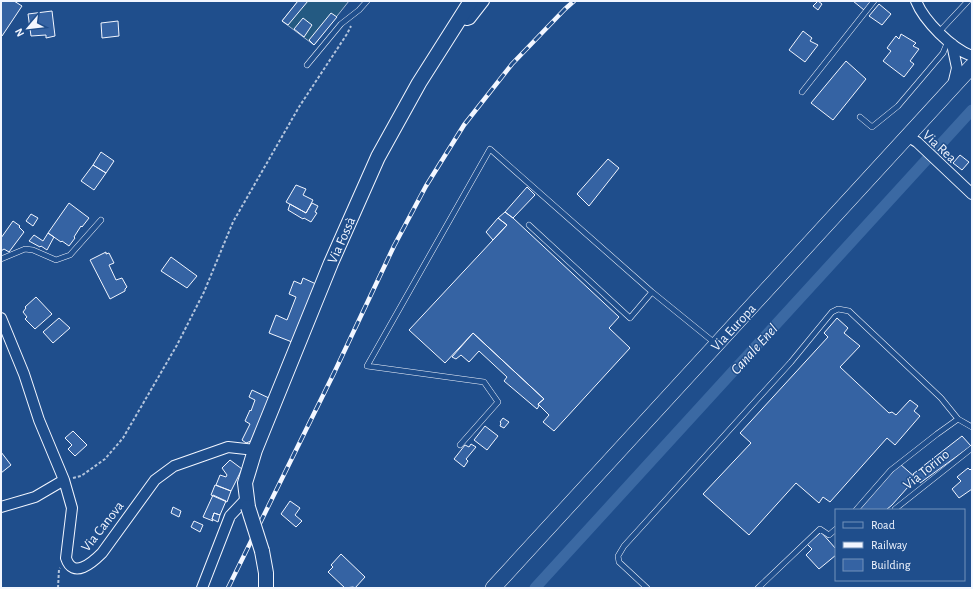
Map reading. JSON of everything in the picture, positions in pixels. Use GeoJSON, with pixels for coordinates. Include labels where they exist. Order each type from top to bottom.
{"type":"FeatureCollection","features":[{"type":"Feature","properties":{"kind":"main road","name":"Via Fossà"},"geometry":{"type":"LineString","coordinates":[[266,588],[266,573],[262,551],[247,502],[245,483],[255,450],[331,263],[378,157],[418,83],[471,1]]}},
{"type":"Feature","properties":{"kind":"main road","name":"Via Europa"},"geometry":{"type":"LineString","coordinates":[[493,588],[717,344],[912,139],[953,85],[972,66]]}},
{"type":"Feature","properties":{"kind":"street"},"geometry":{"type":"LineString","coordinates":[[461,18],[467,20],[470,19],[484,1]]}},
{"type":"Feature","properties":{"kind":"street"},"geometry":{"type":"LineString","coordinates":[[916,1],[926,20],[938,32],[964,53],[972,56]]}},
{"type":"Feature","properties":{"kind":"street"},"geometry":{"type":"LineString","coordinates":[[950,42],[957,68],[953,85]]}},
{"type":"Feature","properties":{"kind":"street","name":"Via Rea"},"geometry":{"type":"LineString","coordinates":[[912,139],[972,194]]}},
{"type":"Feature","properties":{"kind":"street","name":"Via Canova"},"geometry":{"type":"LineString","coordinates":[[1,318],[24,374],[39,420],[64,480],[72,508],[66,558],[71,567],[78,569],[85,568],[93,562],[102,553],[155,480],[174,466],[228,447],[255,450]]}},
{"type":"Feature","properties":{"kind":"street"},"geometry":{"type":"LineString","coordinates":[[1,508],[35,497],[64,480]]}},
{"type":"Feature","properties":{"kind":"street"},"geometry":{"type":"LineString","coordinates":[[202,588],[230,516],[247,502]]}},
{"type":"Feature","properties":{"kind":"lane"},"geometry":{"type":"LineString","coordinates":[[307,65],[341,24],[367,1]]}},
{"type":"Feature","properties":{"kind":"lane"},"geometry":{"type":"LineString","coordinates":[[802,92],[874,1]]}},
{"type":"Feature","properties":{"kind":"lane"},"geometry":{"type":"LineString","coordinates":[[938,32],[968,1]]}},
{"type":"Feature","properties":{"kind":"lane"},"geometry":{"type":"LineString","coordinates":[[860,117],[872,127],[898,106],[943,53],[950,42]]}},
{"type":"Feature","properties":{"kind":"lane"},"geometry":{"type":"LineString","coordinates":[[460,445],[498,402],[484,382],[367,366],[490,149],[652,292],[717,344]]}},
{"type":"Feature","properties":{"kind":"lane"},"geometry":{"type":"LineString","coordinates":[[1,259],[25,249],[33,250],[56,260],[70,255],[102,220]]}},
{"type":"Feature","properties":{"kind":"lane"},"geometry":{"type":"LineString","coordinates":[[529,225],[630,318],[652,292]]}},
{"type":"Feature","properties":{"kind":"lane"},"geometry":{"type":"LineString","coordinates":[[647,588],[618,562],[618,556],[624,546],[791,362],[832,312],[838,309],[849,311],[941,398],[958,419],[972,427]]}},
{"type":"Feature","properties":{"kind":"lane"},"geometry":{"type":"LineString","coordinates":[[857,509],[891,470],[958,419]]}},
{"type":"Feature","properties":{"kind":"lane","name":"Via Torino"},"geometry":{"type":"LineString","coordinates":[[895,509],[972,448]]}},
{"type":"Feature","properties":{"kind":"lane"},"geometry":{"type":"LineString","coordinates":[[758,588],[820,529],[829,536],[835,530]]}},
{"type":"Feature","properties":{"kind":"path"},"geometry":{"type":"LineString","coordinates":[[64,480],[81,476],[105,459],[123,438],[204,292],[233,222],[299,107],[348,34],[358,10]]}},
{"type":"Feature","properties":{"kind":"path"},"geometry":{"type":"LineString","coordinates":[[58,588],[58,569],[66,558]]}},
{"type":"Feature","properties":{"kind":"shaded area"},"geometry":{"type":"Polygon","coordinates":[[[298,1],[349,1],[314,45],[282,21],[298,1]]]}},
{"type":"Feature","properties":{"kind":"building"},"geometry":{"type":"Polygon","coordinates":[[[1,1],[14,1],[22,6],[2,36],[1,35],[1,1]]]}},
{"type":"Feature","properties":{"kind":"building"},"geometry":{"type":"Polygon","coordinates":[[[298,1],[308,1],[288,25],[282,21],[298,1]]]}},
{"type":"Feature","properties":{"kind":"building"},"geometry":{"type":"Polygon","coordinates":[[[818,1],[822,4],[818,10],[813,6],[818,1]]]}},
{"type":"Feature","properties":{"kind":"building"},"geometry":{"type":"Polygon","coordinates":[[[853,1],[871,1],[864,10],[853,1]]]}},
{"type":"Feature","properties":{"kind":"building"},"geometry":{"type":"Polygon","coordinates":[[[879,4],[891,14],[882,25],[869,16],[879,4]]]}},
{"type":"Feature","properties":{"kind":"building"},"geometry":{"type":"Polygon","coordinates":[[[52,11],[55,36],[46,38],[46,35],[31,36],[28,14],[52,11]]]}},
{"type":"Feature","properties":{"kind":"building"},"geometry":{"type":"Polygon","coordinates":[[[331,13],[337,17],[314,45],[309,40],[331,13]]]}},
{"type":"Feature","properties":{"kind":"building"},"geometry":{"type":"Polygon","coordinates":[[[303,18],[312,25],[304,37],[294,29],[303,18]]]}},
{"type":"Feature","properties":{"kind":"building"},"geometry":{"type":"Polygon","coordinates":[[[118,21],[119,36],[102,38],[101,23],[118,21]]]}},
{"type":"Feature","properties":{"kind":"building"},"geometry":{"type":"Polygon","coordinates":[[[803,31],[812,38],[810,41],[818,45],[805,62],[789,50],[803,31]]]}},
{"type":"Feature","properties":{"kind":"building"},"geometry":{"type":"Polygon","coordinates":[[[901,34],[916,43],[913,46],[919,49],[910,61],[914,64],[904,77],[883,61],[891,51],[887,48],[896,36],[899,39],[901,34]]]}},
{"type":"Feature","properties":{"kind":"building"},"geometry":{"type":"Polygon","coordinates":[[[846,61],[866,79],[833,120],[811,103],[846,61]]]}},
{"type":"Feature","properties":{"kind":"building"},"geometry":{"type":"Polygon","coordinates":[[[101,152],[114,161],[106,173],[93,165],[101,152]]]}},
{"type":"Feature","properties":{"kind":"building"},"geometry":{"type":"Polygon","coordinates":[[[960,155],[969,162],[962,170],[953,163],[960,155]]]}},
{"type":"Feature","properties":{"kind":"building"},"geometry":{"type":"Polygon","coordinates":[[[608,159],[619,168],[589,206],[577,194],[608,159]]]}},
{"type":"Feature","properties":{"kind":"building"},"geometry":{"type":"Polygon","coordinates":[[[93,165],[106,173],[94,190],[81,181],[93,165]]]}},
{"type":"Feature","properties":{"kind":"building"},"geometry":{"type":"Polygon","coordinates":[[[296,185],[306,189],[303,195],[313,200],[306,213],[286,202],[296,185]]]}},
{"type":"Feature","properties":{"kind":"building"},"geometry":{"type":"Polygon","coordinates":[[[527,187],[535,195],[513,218],[505,212],[527,187]]]}},
{"type":"Feature","properties":{"kind":"building"},"geometry":{"type":"Polygon","coordinates":[[[69,203],[89,218],[82,227],[81,226],[69,246],[48,233],[69,203]]]}},
{"type":"Feature","properties":{"kind":"building"},"geometry":{"type":"Polygon","coordinates":[[[312,203],[318,206],[315,212],[317,213],[311,222],[288,210],[290,204],[306,213],[312,203]]]}},
{"type":"Feature","properties":{"kind":"building"},"geometry":{"type":"Polygon","coordinates":[[[505,212],[619,317],[609,328],[630,348],[554,431],[543,422],[549,415],[538,404],[544,399],[473,333],[445,363],[409,330],[507,225],[498,218],[505,212]]]}},
{"type":"Feature","properties":{"kind":"building"},"geometry":{"type":"Polygon","coordinates":[[[31,214],[38,218],[33,226],[26,221],[31,214]]]}},
{"type":"Feature","properties":{"kind":"building"},"geometry":{"type":"Polygon","coordinates":[[[498,218],[507,225],[493,240],[486,232],[498,218]]]}},
{"type":"Feature","properties":{"kind":"building"},"geometry":{"type":"Polygon","coordinates":[[[13,221],[20,226],[19,227],[24,232],[9,252],[4,249],[1,251],[1,238],[13,221]]]}},
{"type":"Feature","properties":{"kind":"building"},"geometry":{"type":"Polygon","coordinates":[[[48,233],[54,237],[47,250],[29,241],[34,235],[43,241],[48,233]]]}},
{"type":"Feature","properties":{"kind":"building"},"geometry":{"type":"Polygon","coordinates":[[[106,252],[106,254],[109,253],[114,263],[109,265],[116,280],[122,278],[127,287],[125,291],[110,299],[90,260],[106,252]]]}},
{"type":"Feature","properties":{"kind":"building"},"geometry":{"type":"Polygon","coordinates":[[[171,257],[197,276],[187,288],[161,271],[171,257]]]}},
{"type":"Feature","properties":{"kind":"building"},"geometry":{"type":"Polygon","coordinates":[[[303,278],[316,284],[292,342],[269,333],[276,315],[287,320],[296,297],[289,294],[294,281],[301,284],[303,278]]]}},
{"type":"Feature","properties":{"kind":"building"},"geometry":{"type":"Polygon","coordinates":[[[36,297],[52,314],[35,329],[25,319],[27,317],[23,312],[26,308],[25,307],[36,297]]]}},
{"type":"Feature","properties":{"kind":"building"},"geometry":{"type":"Polygon","coordinates":[[[59,318],[70,328],[53,343],[43,332],[59,318]]]}},
{"type":"Feature","properties":{"kind":"building"},"geometry":{"type":"Polygon","coordinates":[[[837,318],[848,328],[844,333],[860,346],[840,367],[889,413],[892,412],[896,415],[910,400],[918,406],[914,411],[920,416],[895,445],[887,438],[830,502],[823,497],[819,503],[796,483],[749,535],[703,494],[751,443],[740,433],[828,337],[824,333],[837,318]]]}},
{"type":"Feature","properties":{"kind":"building"},"geometry":{"type":"Polygon","coordinates":[[[473,333],[544,399],[538,404],[539,406],[537,409],[504,381],[507,377],[479,351],[469,362],[461,355],[456,359],[452,357],[473,333]]]}},
{"type":"Feature","properties":{"kind":"building"},"geometry":{"type":"Polygon","coordinates":[[[252,390],[271,399],[251,441],[246,443],[242,440],[250,424],[245,421],[255,400],[249,397],[252,390]]]}},
{"type":"Feature","properties":{"kind":"building"},"geometry":{"type":"Polygon","coordinates":[[[503,418],[509,422],[504,428],[500,426],[500,422],[503,418]]]}},
{"type":"Feature","properties":{"kind":"building"},"geometry":{"type":"Polygon","coordinates":[[[485,426],[498,436],[487,450],[474,440],[485,426]]]}},
{"type":"Feature","properties":{"kind":"building"},"geometry":{"type":"Polygon","coordinates":[[[73,431],[87,445],[75,456],[68,449],[72,445],[65,438],[73,431]]]}},
{"type":"Feature","properties":{"kind":"building"},"geometry":{"type":"Polygon","coordinates":[[[962,436],[971,446],[920,483],[913,474],[962,436]]]}},
{"type":"Feature","properties":{"kind":"building"},"geometry":{"type":"Polygon","coordinates":[[[471,444],[476,447],[466,459],[468,461],[464,467],[454,459],[465,445],[469,447],[471,444]]]}},
{"type":"Feature","properties":{"kind":"building"},"geometry":{"type":"Polygon","coordinates":[[[1,452],[11,465],[1,473],[1,452]]]}},
{"type":"Feature","properties":{"kind":"building"},"geometry":{"type":"Polygon","coordinates":[[[230,460],[242,469],[231,491],[216,485],[220,475],[226,477],[227,475],[222,468],[230,460]]]}},
{"type":"Feature","properties":{"kind":"building"},"geometry":{"type":"Polygon","coordinates":[[[900,464],[916,478],[887,509],[858,509],[900,464]]]}},
{"type":"Feature","properties":{"kind":"building"},"geometry":{"type":"Polygon","coordinates":[[[968,468],[970,470],[972,468],[972,489],[959,498],[952,489],[961,481],[957,477],[968,468]]]}},
{"type":"Feature","properties":{"kind":"building"},"geometry":{"type":"Polygon","coordinates":[[[215,485],[231,491],[227,502],[211,495],[215,485]]]}},
{"type":"Feature","properties":{"kind":"building"},"geometry":{"type":"Polygon","coordinates":[[[213,495],[226,501],[220,515],[214,513],[212,519],[213,521],[203,517],[213,495]]]}},
{"type":"Feature","properties":{"kind":"building"},"geometry":{"type":"Polygon","coordinates":[[[290,501],[300,508],[295,515],[302,521],[296,527],[281,514],[290,501]]]}},
{"type":"Feature","properties":{"kind":"building"},"geometry":{"type":"Polygon","coordinates":[[[173,507],[181,511],[179,517],[171,513],[173,507]]]}},
{"type":"Feature","properties":{"kind":"building"},"geometry":{"type":"Polygon","coordinates":[[[214,513],[220,515],[218,522],[212,519],[214,513]]]}},
{"type":"Feature","properties":{"kind":"building"},"geometry":{"type":"Polygon","coordinates":[[[194,521],[203,525],[200,532],[191,527],[194,521]]]}},
{"type":"Feature","properties":{"kind":"building"},"geometry":{"type":"Polygon","coordinates":[[[821,532],[835,548],[835,556],[819,569],[806,555],[812,549],[807,544],[821,532]]]}},
{"type":"Feature","properties":{"kind":"building"},"geometry":{"type":"Polygon","coordinates":[[[341,554],[365,577],[355,588],[345,588],[328,572],[333,567],[331,565],[341,554]]]}},
{"type":"Feature","properties":{"kind":"waterway","name":"Canale Enel"},"geometry":{"type":"LineString","coordinates":[[535,588],[972,110]]}},
{"type":"Feature","properties":{"kind":"railway"},"geometry":{"type":"LineString","coordinates":[[228,588],[334,373],[394,246],[426,186],[464,125],[512,64],[574,1]]}}]}
